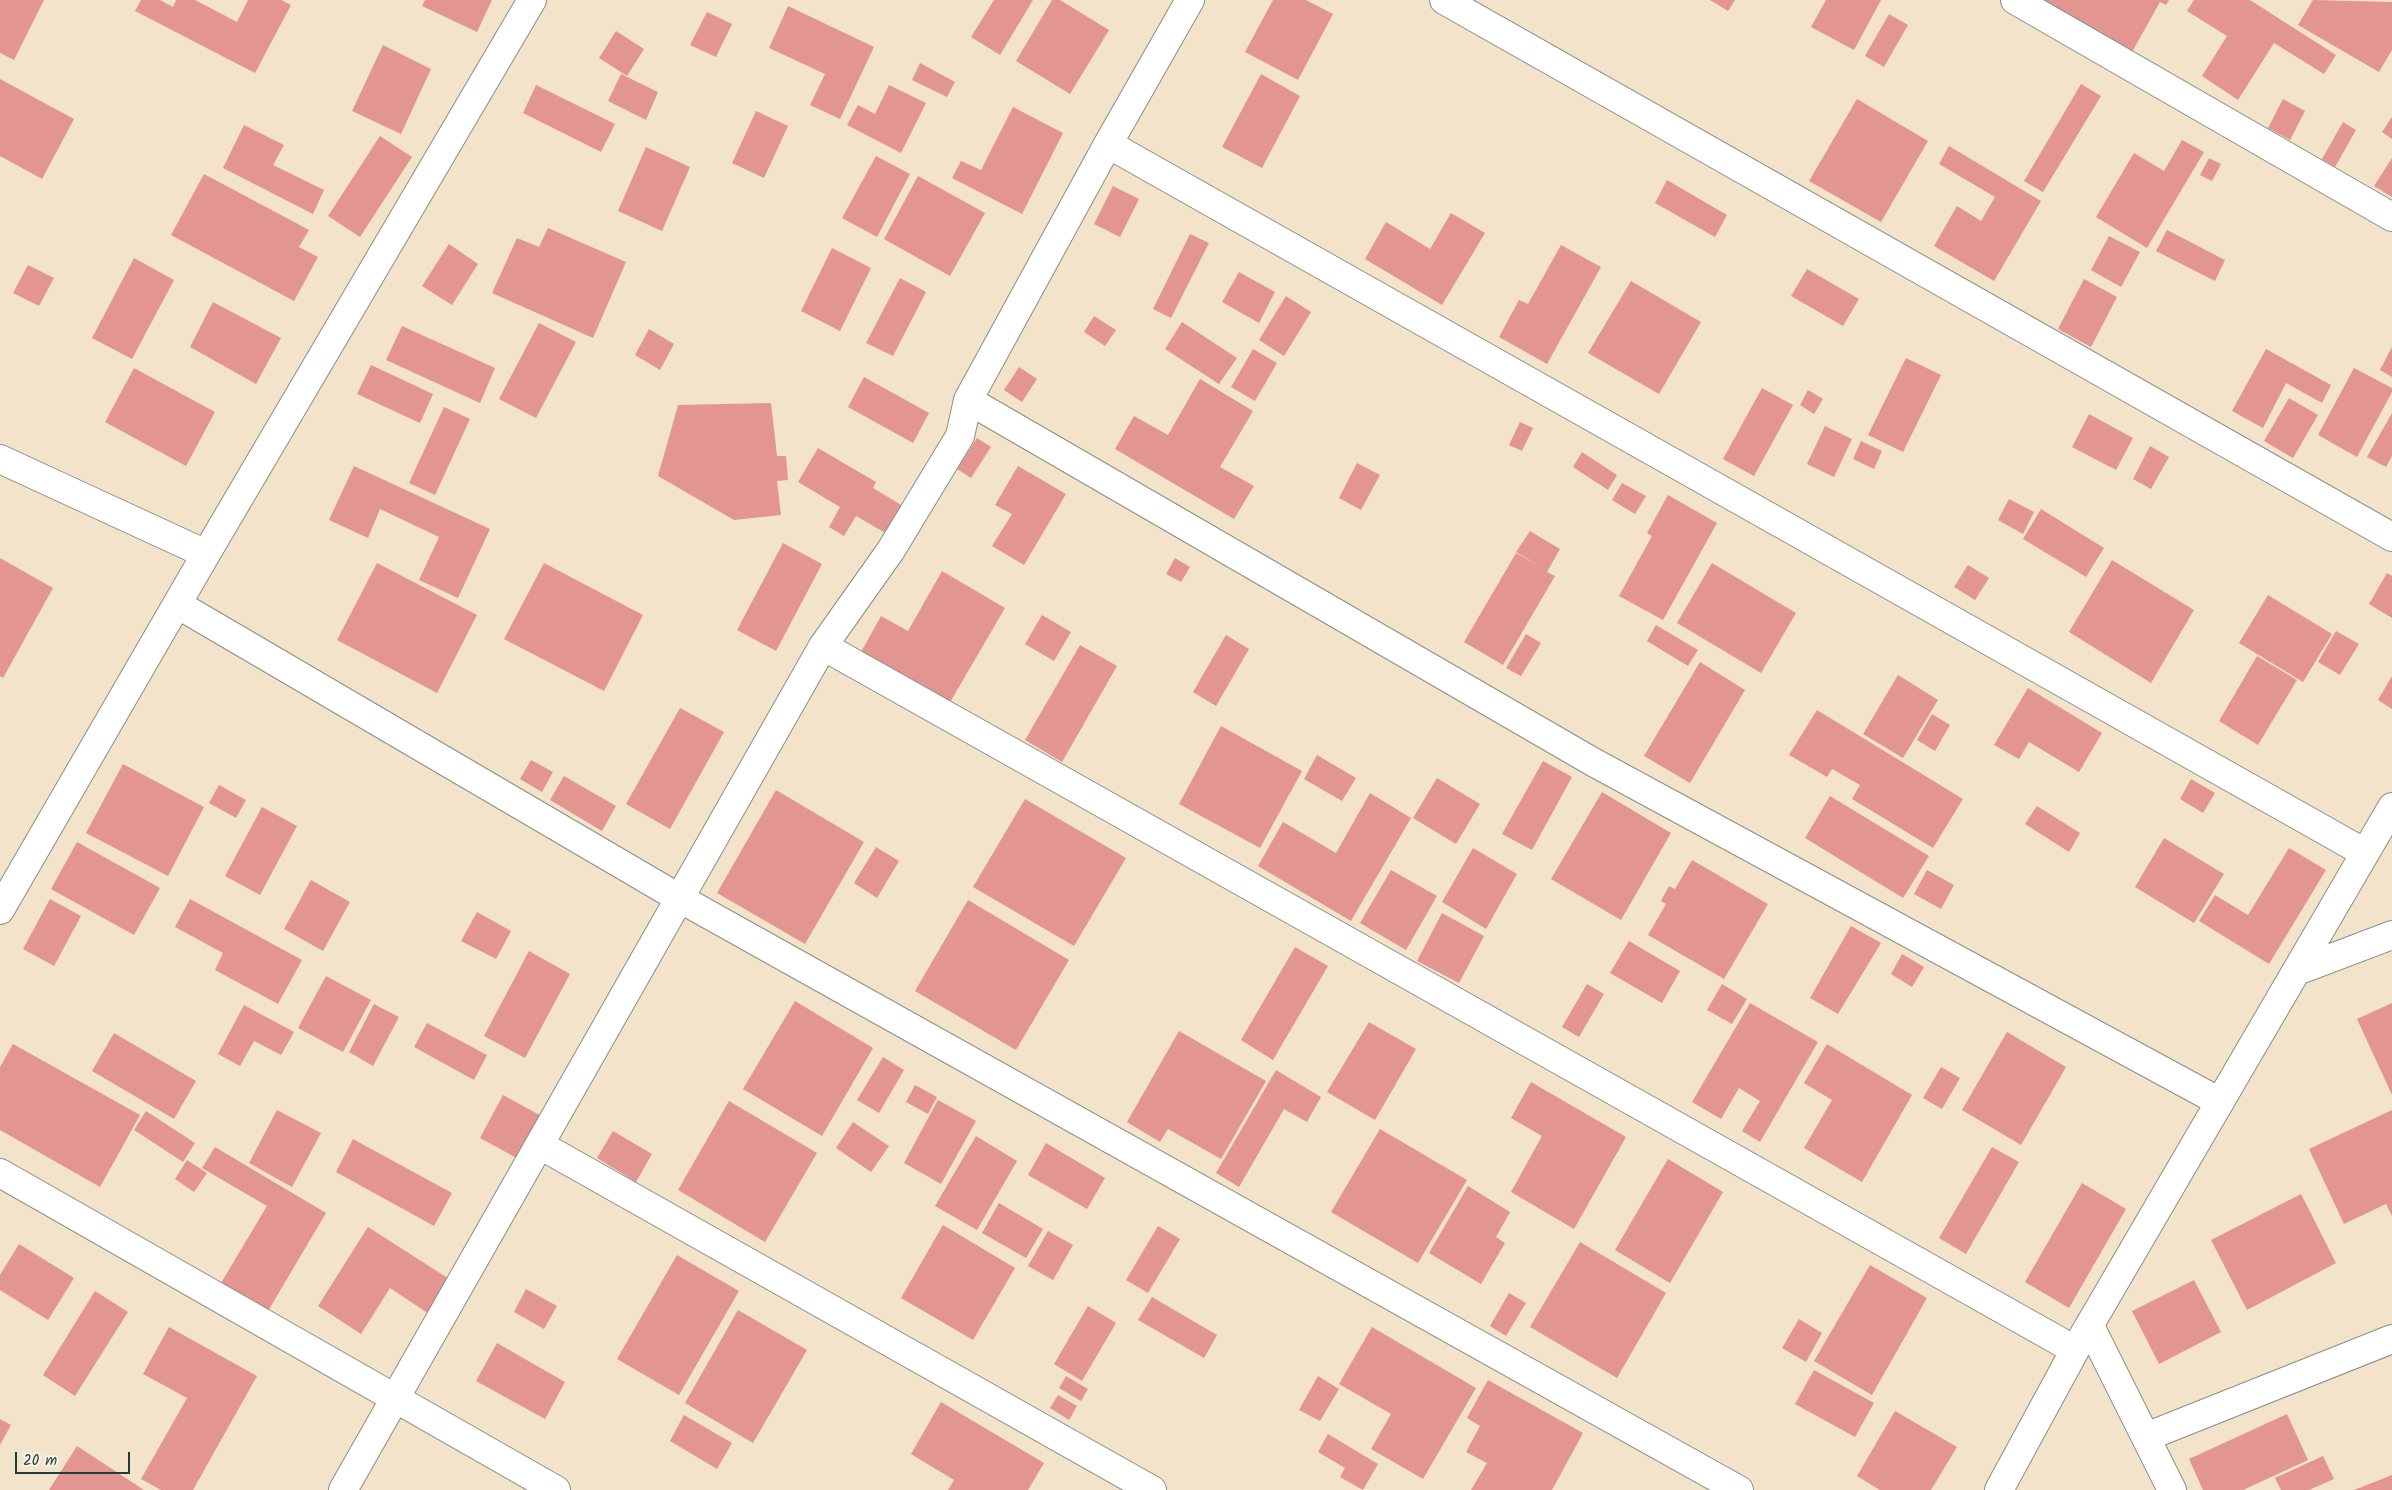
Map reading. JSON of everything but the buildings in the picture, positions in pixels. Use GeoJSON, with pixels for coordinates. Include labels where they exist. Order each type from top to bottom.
{"type":"FeatureCollection","features":[{"type":"Feature","properties":{"kind":"street"},"geometry":{"type":"LineString","coordinates":[[0,910],[206,554],[532,0]]}},
{"type":"Feature","properties":{"kind":"street"},"geometry":{"type":"LineString","coordinates":[[343,1490],[823,646],[891,550],[960,436],[968,400],[1108,144],[1190,0]]}},
{"type":"Feature","properties":{"kind":"street"},"geometry":{"type":"LineString","coordinates":[[1444,0],[2392,537]]}},
{"type":"Feature","properties":{"kind":"street"},"geometry":{"type":"LineString","coordinates":[[2015,0],[2392,217]]}},
{"type":"Feature","properties":{"kind":"street"},"geometry":{"type":"LineString","coordinates":[[1108,144],[2365,853]]}},
{"type":"Feature","properties":{"kind":"street"},"geometry":{"type":"LineString","coordinates":[[968,400],[1594,762],[2220,1102]]}},
{"type":"Feature","properties":{"kind":"street"},"geometry":{"type":"LineString","coordinates":[[0,459],[206,554]]}},
{"type":"Feature","properties":{"kind":"street"},"geometry":{"type":"LineString","coordinates":[[177,604],[680,898],[1740,1490]]}},
{"type":"Feature","properties":{"kind":"street"},"geometry":{"type":"LineString","coordinates":[[823,646],[2075,1350]]}},
{"type":"Feature","properties":{"kind":"street"},"geometry":{"type":"LineString","coordinates":[[1999,1490],[2075,1350],[2392,807]]}},
{"type":"Feature","properties":{"kind":"street"},"geometry":{"type":"LineString","coordinates":[[2297,971],[2392,935]]}},
{"type":"Feature","properties":{"kind":"street"},"geometry":{"type":"LineString","coordinates":[[540,1145],[1152,1490]]}},
{"type":"Feature","properties":{"kind":"street"},"geometry":{"type":"LineString","coordinates":[[0,1173],[395,1400],[556,1490]]}},
{"type":"Feature","properties":{"kind":"street"},"geometry":{"type":"LineString","coordinates":[[2090,1326],[2172,1490]]}},
{"type":"Feature","properties":{"kind":"street"},"geometry":{"type":"LineString","coordinates":[[2146,1437],[2392,1339]]}}]}
